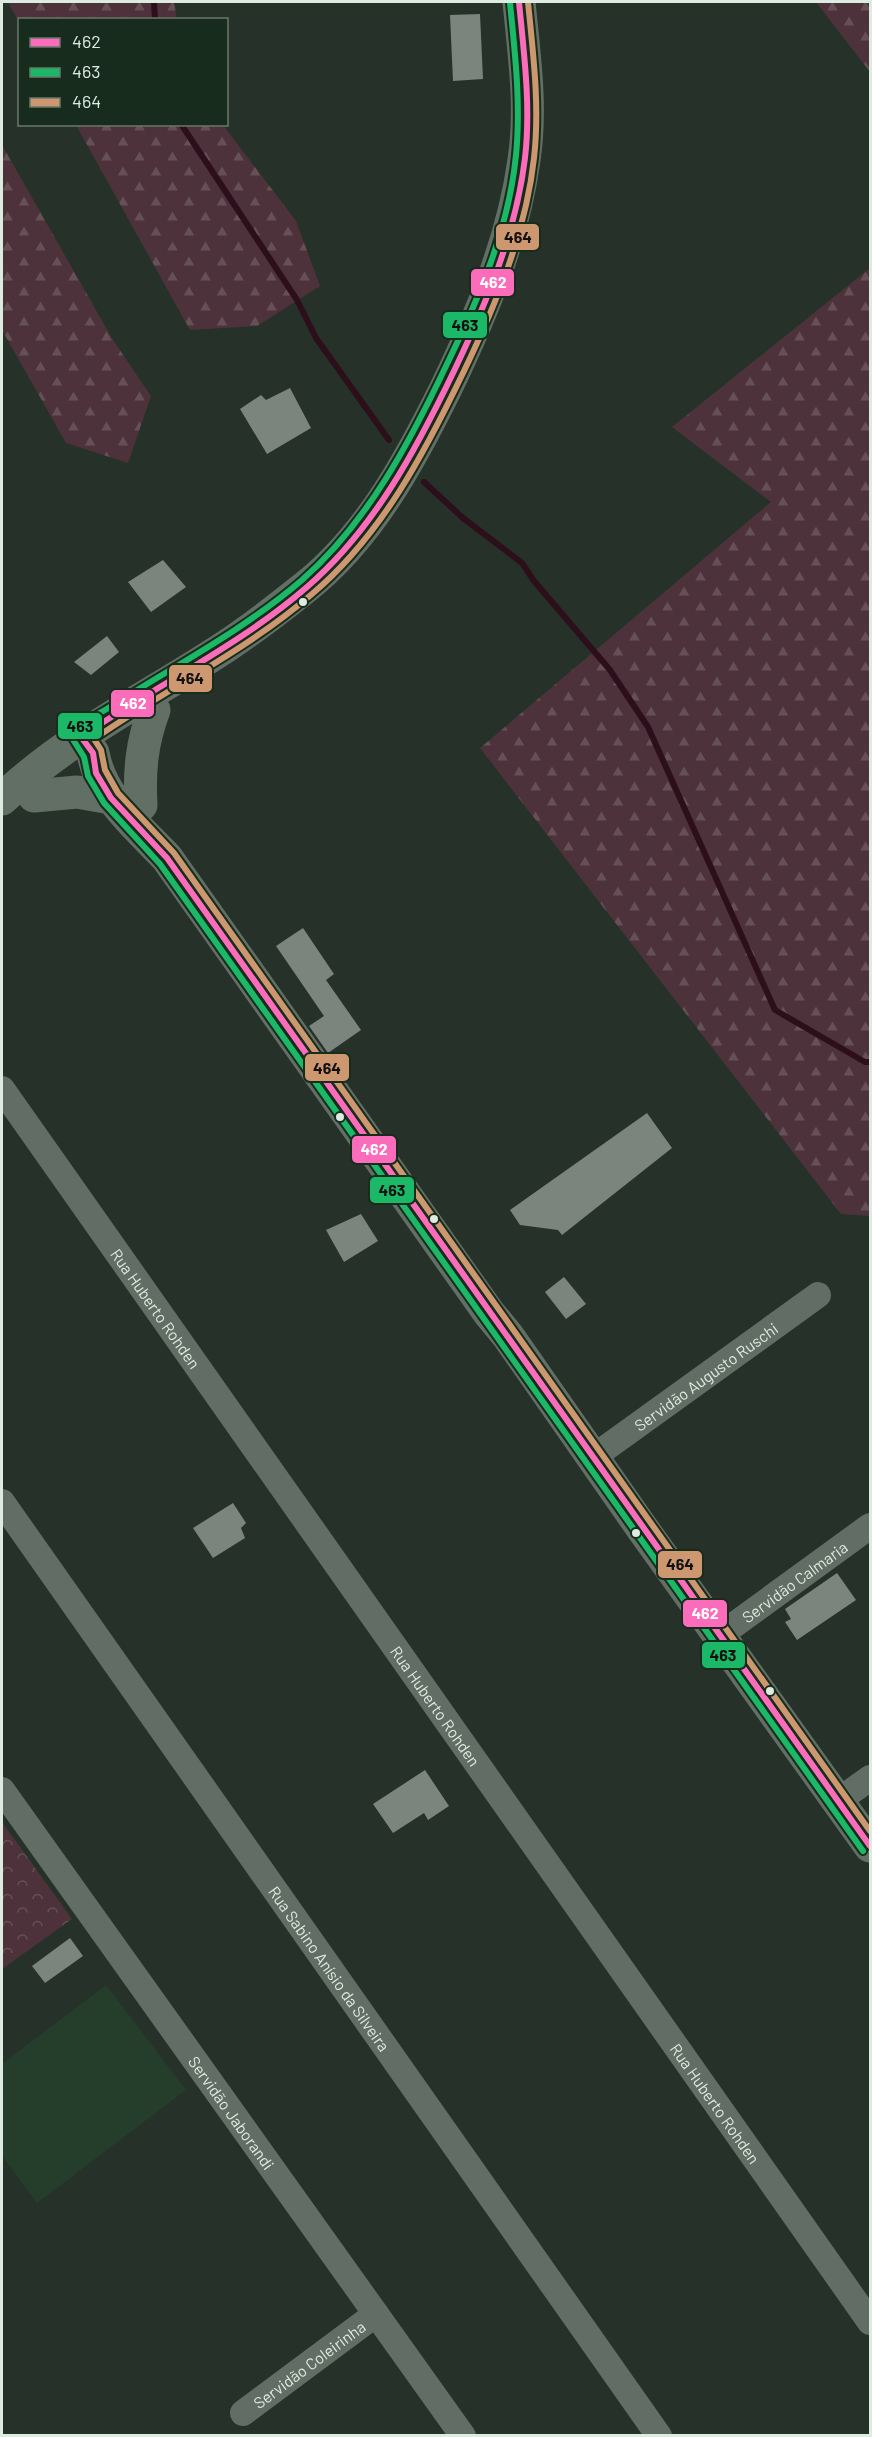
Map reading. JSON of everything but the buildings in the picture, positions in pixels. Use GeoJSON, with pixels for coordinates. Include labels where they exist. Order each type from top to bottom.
{"type":"FeatureCollection","features":[{"type":"Feature","properties":{"kind":"main road"},"geometry":{"type":"LineString","coordinates":[[2,814],[34,796],[87,745],[102,722],[224,647],[307,587],[332,563],[389,492],[413,452],[463,351],[507,244],[518,202],[528,110],[519,2]]}},
{"type":"Feature","properties":{"kind":"main road"},"geometry":{"type":"LineString","coordinates":[[2,800],[87,745],[154,710],[224,647]]}},
{"type":"Feature","properties":{"kind":"main road"},"geometry":{"type":"LineString","coordinates":[[126,802],[154,710]]}},
{"type":"Feature","properties":{"kind":"main road"},"geometry":{"type":"LineString","coordinates":[[87,745],[109,764],[126,802],[870,1846]]}},
{"type":"Feature","properties":{"kind":"main road"},"geometry":{"type":"LineString","coordinates":[[34,796],[77,792],[126,802]]}},
{"type":"Feature","properties":{"kind":"street","name":"Rua Huberto Rohden"},"geometry":{"type":"LineString","coordinates":[[2,1089],[870,2322]]}},
{"type":"Feature","properties":{"kind":"street","name":"Servidão Augusto Ruschi"},"geometry":{"type":"LineString","coordinates":[[592,1458],[818,1295]]}},
{"type":"Feature","properties":{"kind":"street","name":"Rua Sabino Anísio da Silveira"},"geometry":{"type":"LineString","coordinates":[[2,1502],[659,2436]]}},
{"type":"Feature","properties":{"kind":"street","name":"Servidão Calmaria"},"geometry":{"type":"LineString","coordinates":[[719,1636],[870,1526]]}},
{"type":"Feature","properties":{"kind":"street"},"geometry":{"type":"LineString","coordinates":[[838,1801],[870,1778]]}},
{"type":"Feature","properties":{"kind":"street","name":"Servidão Jaborandi"},"geometry":{"type":"LineString","coordinates":[[2,1790],[463,2436]]}},
{"type":"Feature","properties":{"kind":"street","name":"Servidão Coleirinha"},"geometry":{"type":"LineString","coordinates":[[243,2413],[376,2314]]}},
{"type":"Feature","properties":{"kind":"shaded area"},"geometry":{"type":"Polygon","coordinates":[[[106,1985],[186,2090],[37,2203],[2,2156],[2,2064],[106,1985]]]}},
{"type":"Feature","properties":{"kind":"green space"},"geometry":{"type":"Polygon","coordinates":[[[8,2],[174,2],[177,18],[18,18],[18,20],[8,2]]]}},
{"type":"Feature","properties":{"kind":"green space"},"geometry":{"type":"Polygon","coordinates":[[[816,2],[870,2],[870,72],[816,2]]]}},
{"type":"Feature","properties":{"kind":"green space"},"geometry":{"type":"Polygon","coordinates":[[[77,126],[224,126],[296,221],[320,286],[257,326],[190,330],[77,126]]]}},
{"type":"Feature","properties":{"kind":"green space"},"geometry":{"type":"Polygon","coordinates":[[[2,145],[113,340],[151,396],[128,463],[66,443],[2,330],[2,145]]]}},
{"type":"Feature","properties":{"kind":"green space"},"geometry":{"type":"Polygon","coordinates":[[[870,268],[870,1216],[841,1214],[480,748],[771,502],[672,427],[870,268]]]}},
{"type":"Feature","properties":{"kind":"green space"},"geometry":{"type":"Polygon","coordinates":[[[2,1822],[72,1919],[2,1969],[2,1822]]]}},
{"type":"Feature","properties":{"kind":"waterway"},"geometry":{"type":"LineString","coordinates":[[154,2],[155,18]]}},
{"type":"Feature","properties":{"kind":"waterway"},"geometry":{"type":"LineString","coordinates":[[182,126],[297,300],[316,338],[389,440]]}},
{"type":"Feature","properties":{"kind":"waterway"},"geometry":{"type":"LineString","coordinates":[[424,482],[463,518],[522,563],[534,581],[610,670],[648,727],[775,1010],[865,1062],[870,1062]]}},
{"type":"Feature","properties":{"kind":"transit line","name":"462"},"geometry":{"type":"LineString","coordinates":[[519,2],[526,80],[527,138],[515,214],[498,268],[477,320],[440,401],[408,459],[373,514],[353,540],[307,587],[225,647],[81,737],[93,753],[96,773],[111,798],[167,858],[870,1846]]}},
{"type":"Feature","properties":{"kind":"transit line","name":"464"},"geometry":{"type":"LineString","coordinates":[[528,2],[535,80],[536,138],[530,186],[517,240],[476,346],[434,432],[400,491],[360,546],[337,571],[287,615],[233,652],[94,739],[101,750],[105,770],[118,793],[174,853],[870,1831]]}},
{"type":"Feature","properties":{"kind":"transit line","name":"463"},"geometry":{"type":"LineString","coordinates":[[510,3],[518,117],[512,182],[500,236],[470,314],[433,393],[385,480],[347,533],[302,580],[233,631],[88,720],[77,729],[72,738],[84,757],[88,776],[104,803],[160,864],[863,1851]]}}]}
